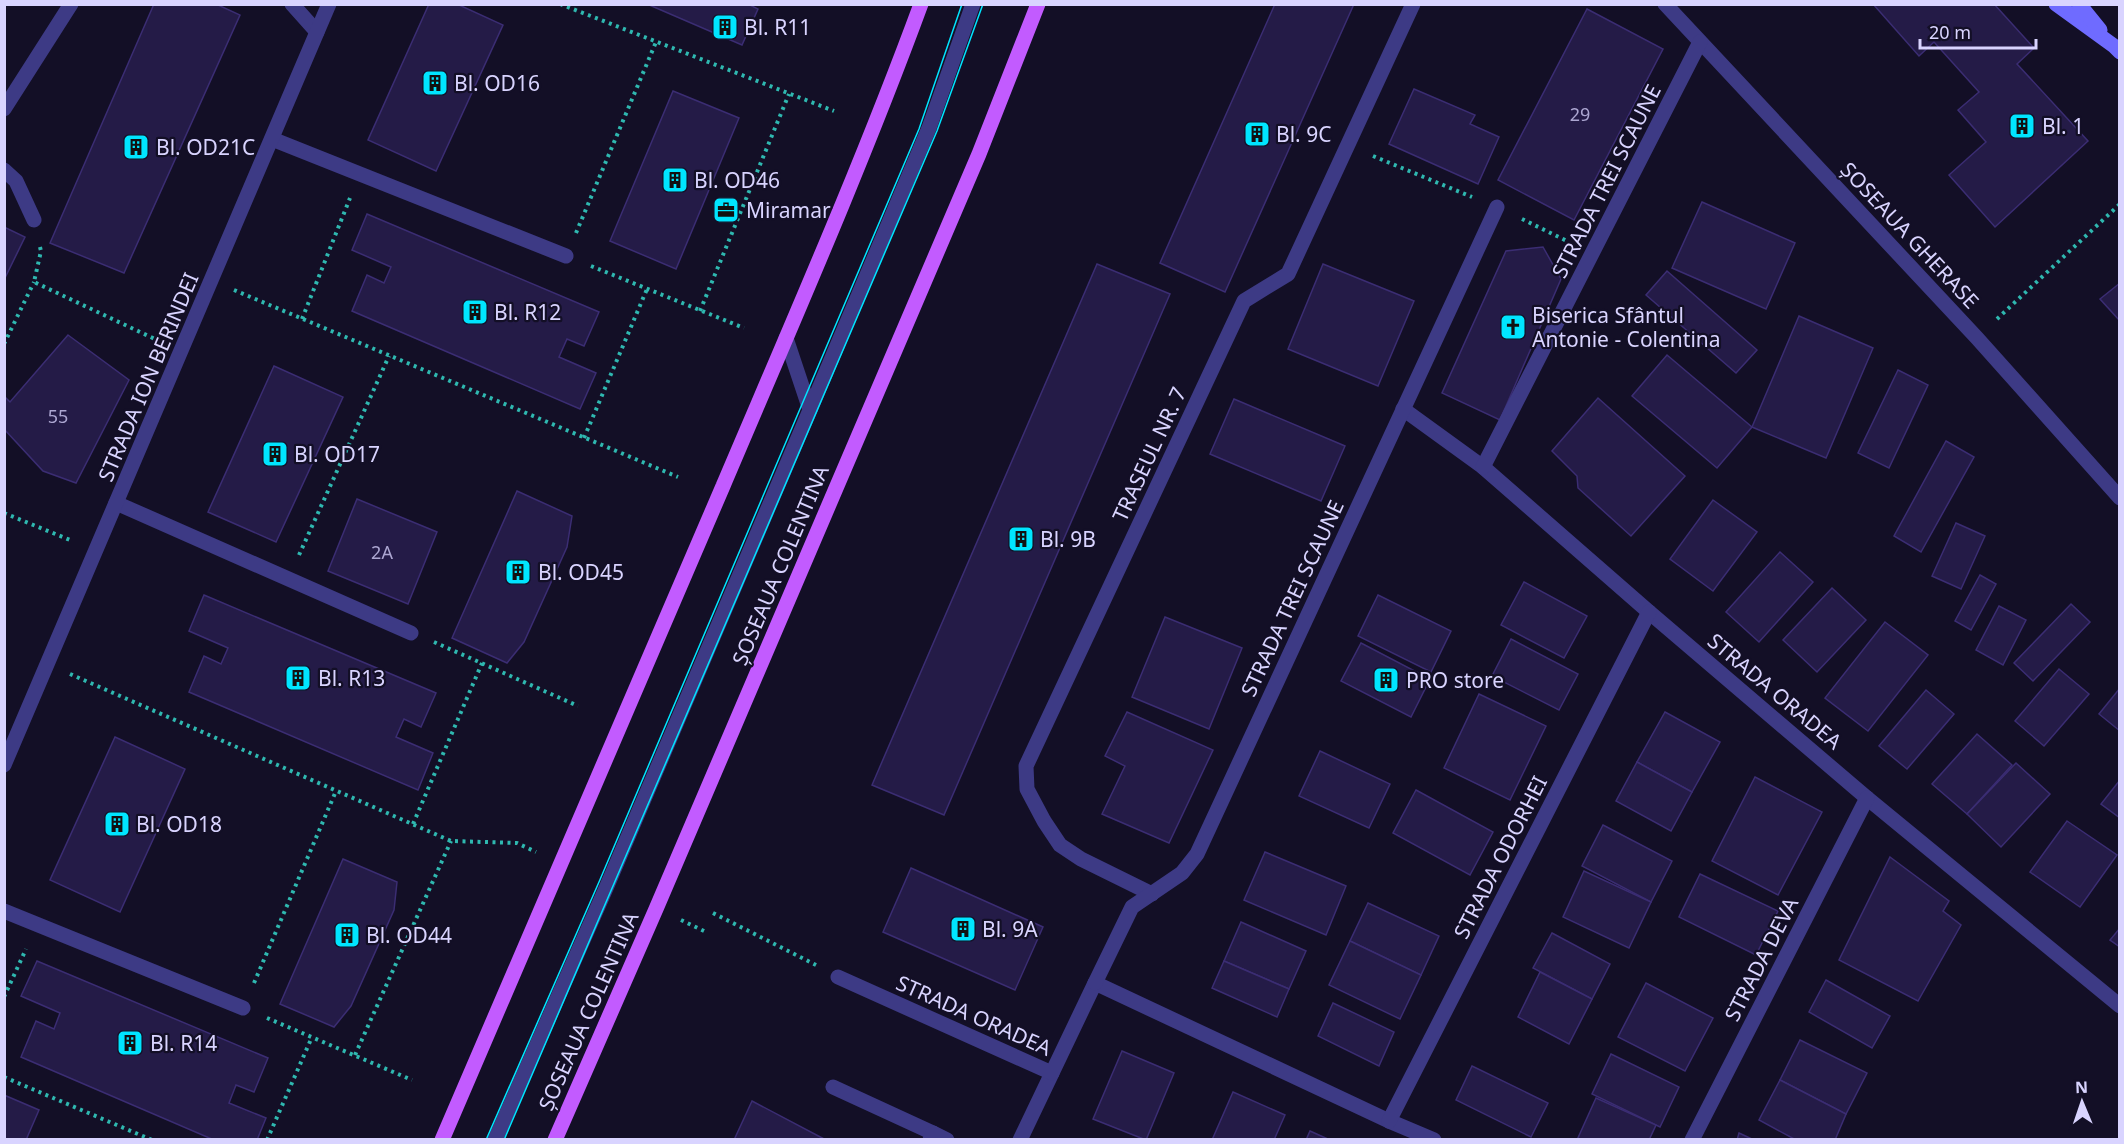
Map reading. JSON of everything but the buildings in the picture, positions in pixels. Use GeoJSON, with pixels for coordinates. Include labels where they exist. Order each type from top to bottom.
{"type":"FeatureCollection","features":[{"type":"Feature","properties":{"kind":"main road"},"geometry":{"type":"LineString","coordinates":[[442,1140],[786,338],[879,117],[921,4]]}},
{"type":"Feature","properties":{"kind":"main road","name":"ȘOSEAUA COLENTINA"},"geometry":{"type":"LineString","coordinates":[[555,1140],[974,165],[1038,4]]}},
{"type":"Feature","properties":{"kind":"main road"},"geometry":{"type":"LineString","coordinates":[[2056,4],[2116,49]]}},
{"type":"Feature","properties":{"kind":"main road"},"geometry":{"type":"LineString","coordinates":[[2079,4],[2116,49]]}},
{"type":"Feature","properties":{"kind":"street"},"geometry":{"type":"LineString","coordinates":[[4,109],[70,4]]}},
{"type":"Feature","properties":{"kind":"street"},"geometry":{"type":"LineString","coordinates":[[292,4],[317,32]]}},
{"type":"Feature","properties":{"kind":"street","name":"STRADA ION BERINDEI"},"geometry":{"type":"LineString","coordinates":[[4,765],[329,4]]}},
{"type":"Feature","properties":{"kind":"street"},"geometry":{"type":"LineString","coordinates":[[495,1140],[607,886],[929,128],[973,4]]}},
{"type":"Feature","properties":{"kind":"street","name":"TRASEUL NR. 7"},"geometry":{"type":"LineString","coordinates":[[1152,894],[1081,859],[1060,845],[1044,821],[1028,789],[1026,766],[1244,301],[1288,274],[1413,4]]}},
{"type":"Feature","properties":{"kind":"street","name":"ȘOSEAUA GHERASE"},"geometry":{"type":"LineString","coordinates":[[1665,4],[1977,338],[2120,498]]}},
{"type":"Feature","properties":{"kind":"street","name":"STRADA TREI SCAUNE"},"geometry":{"type":"LineString","coordinates":[[1483,467],[1700,42]]}},
{"type":"Feature","properties":{"kind":"street"},"geometry":{"type":"LineString","coordinates":[[272,139],[566,256]]}},
{"type":"Feature","properties":{"kind":"street"},"geometry":{"type":"LineString","coordinates":[[4,170],[16,181],[34,220]]}},
{"type":"Feature","properties":{"kind":"street","name":"STRADA TREI SCAUNE"},"geometry":{"type":"LineString","coordinates":[[1095,983],[1132,907],[1182,873],[1197,854],[1497,207]]}},
{"type":"Feature","properties":{"kind":"street"},"geometry":{"type":"LineString","coordinates":[[786,338],[810,410]]}},
{"type":"Feature","properties":{"kind":"street","name":"STRADA ORADEA"},"geometry":{"type":"LineString","coordinates":[[1403,409],[1483,467],[1867,798],[2120,1006]]}},
{"type":"Feature","properties":{"kind":"street"},"geometry":{"type":"LineString","coordinates":[[116,503],[411,633]]}},
{"type":"Feature","properties":{"kind":"street","name":"STRADA ODORHEI"},"geometry":{"type":"LineString","coordinates":[[1389,1121],[1649,612]]}},
{"type":"Feature","properties":{"kind":"street","name":"STRADA DEVA"},"geometry":{"type":"LineString","coordinates":[[1692,1140],[1867,798]]}},
{"type":"Feature","properties":{"kind":"street"},"geometry":{"type":"LineString","coordinates":[[4,910],[243,1008]]}},
{"type":"Feature","properties":{"kind":"street","name":"STRADA ORADEA"},"geometry":{"type":"LineString","coordinates":[[838,976],[1052,1073],[1095,983]]}},
{"type":"Feature","properties":{"kind":"street"},"geometry":{"type":"LineString","coordinates":[[1095,983],[1434,1140]]}},
{"type":"Feature","properties":{"kind":"street"},"geometry":{"type":"LineString","coordinates":[[1020,1140],[1052,1073]]}},
{"type":"Feature","properties":{"kind":"street"},"geometry":{"type":"LineString","coordinates":[[833,1086],[937,1138]]}},
{"type":"Feature","properties":{"kind":"path"},"geometry":{"type":"LineString","coordinates":[[560,4],[834,111]]}},
{"type":"Feature","properties":{"kind":"path"},"geometry":{"type":"LineString","coordinates":[[656,42],[566,256],[744,328]]}},
{"type":"Feature","properties":{"kind":"path"},"geometry":{"type":"LineString","coordinates":[[700,311],[789,94]]}},
{"type":"Feature","properties":{"kind":"path"},"geometry":{"type":"LineString","coordinates":[[302,319],[359,174]]}},
{"type":"Feature","properties":{"kind":"path"},"geometry":{"type":"LineString","coordinates":[[1977,338],[2120,204]]}},
{"type":"Feature","properties":{"kind":"path"},"geometry":{"type":"LineString","coordinates":[[4,344],[34,282],[41,251],[34,220]]}},
{"type":"Feature","properties":{"kind":"path"},"geometry":{"type":"LineString","coordinates":[[212,280],[678,477]]}},
{"type":"Feature","properties":{"kind":"path"},"geometry":{"type":"LineString","coordinates":[[34,282],[181,352]]}},
{"type":"Feature","properties":{"kind":"path"},"geometry":{"type":"LineString","coordinates":[[584,438],[647,289]]}},
{"type":"Feature","properties":{"kind":"path"},"geometry":{"type":"LineString","coordinates":[[288,579],[389,356]]}},
{"type":"Feature","properties":{"kind":"path"},"geometry":{"type":"LineString","coordinates":[[4,513],[96,551]]}},
{"type":"Feature","properties":{"kind":"path"},"geometry":{"type":"LineString","coordinates":[[411,633],[578,706]]}},
{"type":"Feature","properties":{"kind":"path"},"geometry":{"type":"LineString","coordinates":[[413,824],[482,663]]}},
{"type":"Feature","properties":{"kind":"path"},"geometry":{"type":"LineString","coordinates":[[48,664],[451,841],[517,843]]}},
{"type":"Feature","properties":{"kind":"path"},"geometry":{"type":"LineString","coordinates":[[336,790],[243,1008],[412,1080]]}},
{"type":"Feature","properties":{"kind":"path"},"geometry":{"type":"LineString","coordinates":[[355,1055],[451,841]]}},
{"type":"Feature","properties":{"kind":"path"},"geometry":{"type":"LineString","coordinates":[[713,913],[838,976]]}},
{"type":"Feature","properties":{"kind":"path"},"geometry":{"type":"LineString","coordinates":[[4,997],[37,924]]}},
{"type":"Feature","properties":{"kind":"path"},"geometry":{"type":"LineString","coordinates":[[267,1140],[312,1037]]}},
{"type":"Feature","properties":{"kind":"path"},"geometry":{"type":"LineString","coordinates":[[4,1077],[152,1140]]}},
{"type":"Feature","properties":{"kind":"tram line"},"geometry":{"type":"LineString","coordinates":[[486,1140],[599,882],[919,129],[962,4]]}},
{"type":"Feature","properties":{"kind":"tram line"},"geometry":{"type":"LineString","coordinates":[[504,1140],[937,131],[983,4]]}},
{"type":"Feature","properties":{"kind":"place","name":"Bl. R11"},"geometry":{"type":"Point","coordinates":[725,27]}},
{"type":"Feature","properties":{"kind":"place","name":"Bl. OD16"},"geometry":{"type":"Point","coordinates":[435,83]}},
{"type":"Feature","properties":{"kind":"place","name":"Bl. 1"},"geometry":{"type":"Point","coordinates":[2022,126]}},
{"type":"Feature","properties":{"kind":"place","name":"Bl. 9C"},"geometry":{"type":"Point","coordinates":[1257,134]}},
{"type":"Feature","properties":{"kind":"place","name":"Bl. OD21C"},"geometry":{"type":"Point","coordinates":[136,147]}},
{"type":"Feature","properties":{"kind":"place","name":"Bl. OD46"},"geometry":{"type":"Point","coordinates":[675,180]}},
{"type":"Feature","properties":{"kind":"place","name":"Miramar"},"geometry":{"type":"Point","coordinates":[726,210]}},
{"type":"Feature","properties":{"kind":"place","name":"Bl. R12"},"geometry":{"type":"Point","coordinates":[475,312]}},
{"type":"Feature","properties":{"kind":"place","name":"Biserica Sfântul Antonie - Colentina"},"geometry":{"type":"Point","coordinates":[1513,327]}},
{"type":"Feature","properties":{"kind":"place","name":"Bl. OD17"},"geometry":{"type":"Point","coordinates":[275,454]}},
{"type":"Feature","properties":{"kind":"place","name":"Bl. 9B"},"geometry":{"type":"Point","coordinates":[1021,539]}},
{"type":"Feature","properties":{"kind":"place","name":"Bl. OD45"},"geometry":{"type":"Point","coordinates":[518,572]}},
{"type":"Feature","properties":{"kind":"place","name":"Bl. R13"},"geometry":{"type":"Point","coordinates":[298,678]}},
{"type":"Feature","properties":{"kind":"place","name":"PRO store"},"geometry":{"type":"Point","coordinates":[1386,680]}},
{"type":"Feature","properties":{"kind":"place","name":"Bl. OD18"},"geometry":{"type":"Point","coordinates":[117,824]}},
{"type":"Feature","properties":{"kind":"place","name":"Bl. 9A"},"geometry":{"type":"Point","coordinates":[963,929]}},
{"type":"Feature","properties":{"kind":"place","name":"Bl. OD44"},"geometry":{"type":"Point","coordinates":[347,935]}},
{"type":"Feature","properties":{"kind":"place","name":"Bl. R14"},"geometry":{"type":"Point","coordinates":[130,1043]}}]}
